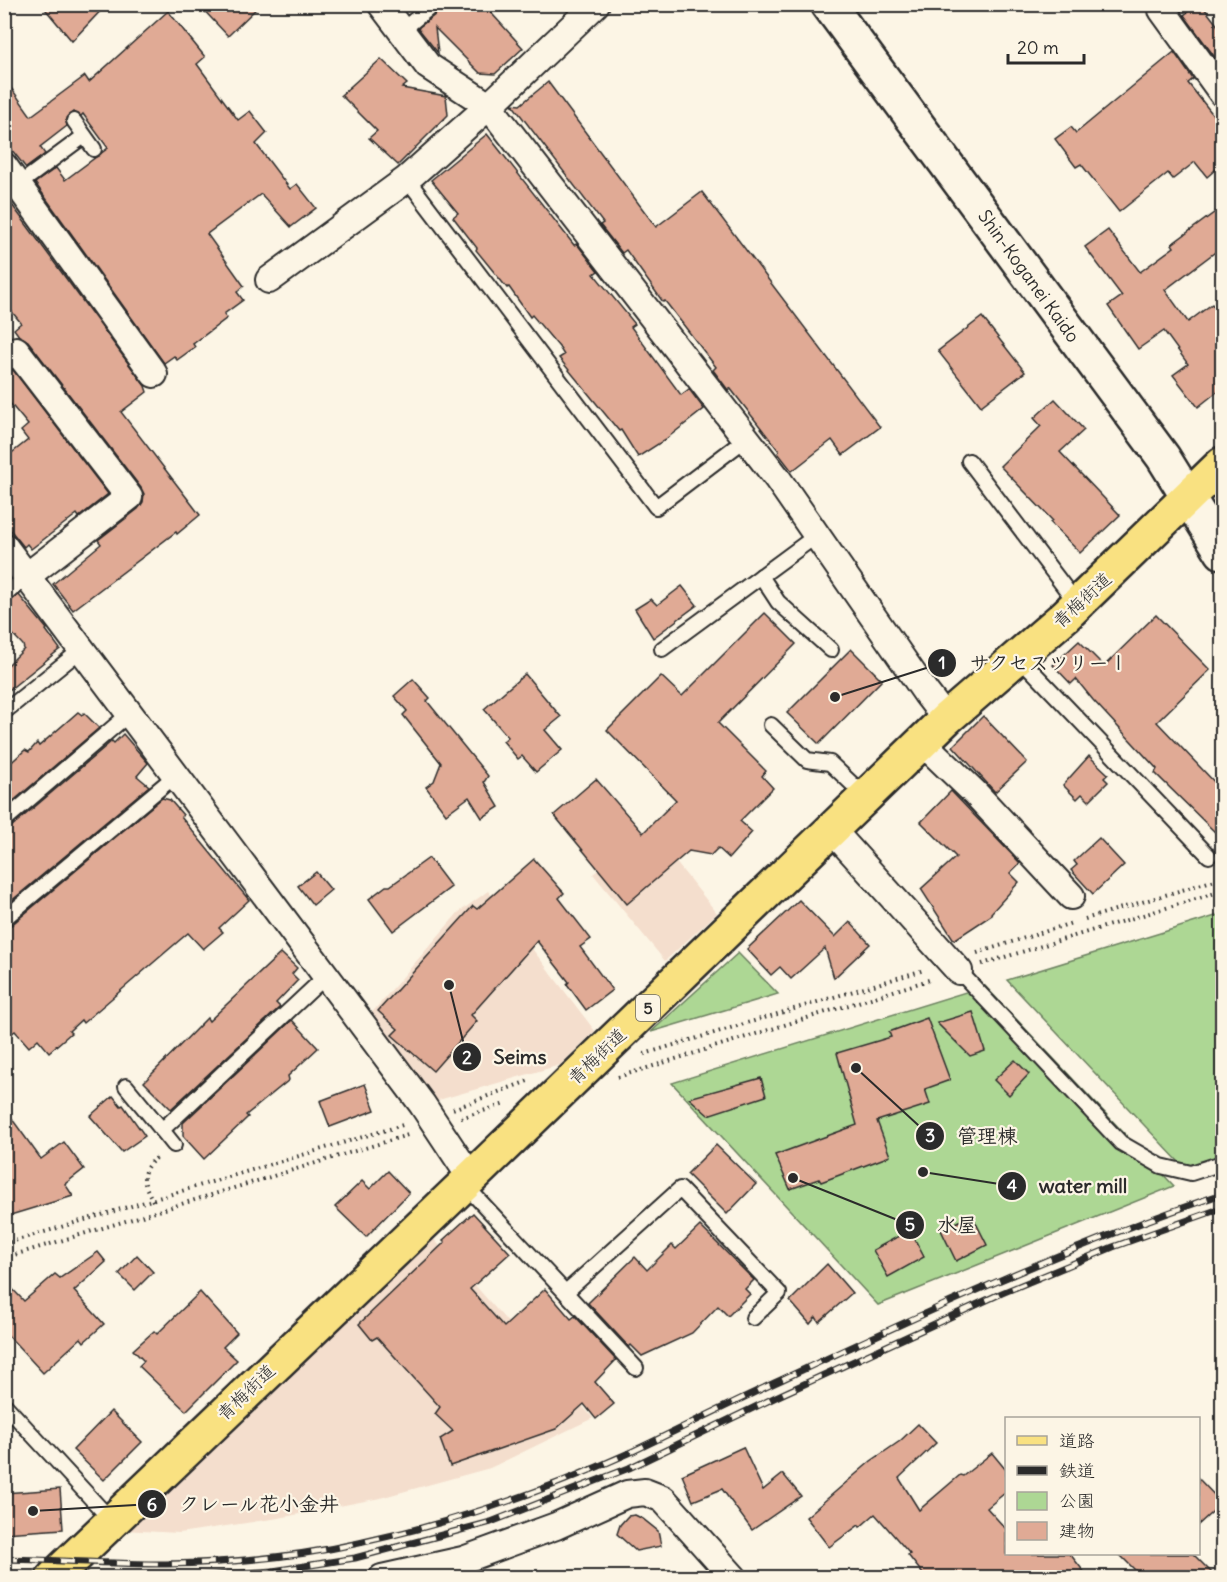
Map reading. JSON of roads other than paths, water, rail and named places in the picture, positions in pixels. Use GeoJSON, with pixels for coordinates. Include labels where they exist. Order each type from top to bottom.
{"type":"FeatureCollection","features":[{"type":"Feature","properties":{"kind":"main road","name":"Shin-Koganei Kaido"},"geometry":{"type":"LineString","coordinates":[[828,4],[1156,447],[1222,552]]}},
{"type":"Feature","properties":{"kind":"main road","name":"青梅街道"},"geometry":{"type":"LineString","coordinates":[[53,1578],[946,719],[1077,605],[1222,464]]}},
{"type":"Feature","properties":{"kind":"street"},"geometry":{"type":"LineString","coordinates":[[381,4],[428,66],[489,106],[747,438],[946,719]]}},
{"type":"Feature","properties":{"kind":"street"},"geometry":{"type":"LineString","coordinates":[[270,280],[407,179],[489,106],[596,4]]}},
{"type":"Feature","properties":{"kind":"street"},"geometry":{"type":"LineString","coordinates":[[1169,4],[1162,10],[1222,93]]}},
{"type":"Feature","properties":{"kind":"street"},"geometry":{"type":"LineString","coordinates":[[11,175],[154,374]]}},
{"type":"Feature","properties":{"kind":"street"},"geometry":{"type":"LineString","coordinates":[[4,358],[16,350],[129,497],[27,576]]}},
{"type":"Feature","properties":{"kind":"street"},"geometry":{"type":"LineString","coordinates":[[4,546],[422,1104],[467,1181]]}},
{"type":"Feature","properties":{"kind":"street"},"geometry":{"type":"LineString","coordinates":[[922,742],[975,793],[1071,896]]}},
{"type":"Feature","properties":{"kind":"street"},"geometry":{"type":"LineString","coordinates":[[832,830],[959,971]]}},
{"type":"Feature","properties":{"kind":"street"},"geometry":{"type":"LineString","coordinates":[[382,1578],[463,1560],[556,1526],[627,1494],[645,1492],[663,1499],[734,1578]]}},
{"type":"Feature","properties":{"kind":"lane"},"geometry":{"type":"LineString","coordinates":[[401,31],[434,4]]}},
{"type":"Feature","properties":{"kind":"lane"},"geometry":{"type":"LineString","coordinates":[[74,121],[94,149]]}},
{"type":"Feature","properties":{"kind":"lane"},"geometry":{"type":"LineString","coordinates":[[11,175],[84,136]]}},
{"type":"Feature","properties":{"kind":"lane"},"geometry":{"type":"LineString","coordinates":[[407,179],[656,507],[747,438]]}},
{"type":"Feature","properties":{"kind":"lane"},"geometry":{"type":"LineString","coordinates":[[969,461],[1077,605]]}},
{"type":"Feature","properties":{"kind":"lane"},"geometry":{"type":"LineString","coordinates":[[662,649],[817,535]]}},
{"type":"Feature","properties":{"kind":"lane"},"geometry":{"type":"LineString","coordinates":[[4,596],[27,576]]}},
{"type":"Feature","properties":{"kind":"lane"},"geometry":{"type":"LineString","coordinates":[[761,576],[778,602],[831,650]]}},
{"type":"Feature","properties":{"kind":"lane"},"geometry":{"type":"LineString","coordinates":[[4,712],[82,649]]}},
{"type":"Feature","properties":{"kind":"lane"},"geometry":{"type":"LineString","coordinates":[[1018,656],[1209,856]]}},
{"type":"Feature","properties":{"kind":"lane"},"geometry":{"type":"LineString","coordinates":[[4,822],[130,713]]}},
{"type":"Feature","properties":{"kind":"lane"},"geometry":{"type":"LineString","coordinates":[[771,725],[807,760],[830,763],[866,797]]}},
{"type":"Feature","properties":{"kind":"lane"},"geometry":{"type":"LineString","coordinates":[[4,919],[176,775]]}},
{"type":"Feature","properties":{"kind":"lane"},"geometry":{"type":"LineString","coordinates":[[959,971],[1121,1143],[1161,1166],[1191,1173],[1222,1163]]}},
{"type":"Feature","properties":{"kind":"lane"},"geometry":{"type":"LineString","coordinates":[[162,1130],[327,975]]}},
{"type":"Feature","properties":{"kind":"lane"},"geometry":{"type":"LineString","coordinates":[[126,1086],[174,1145]]}},
{"type":"Feature","properties":{"kind":"lane"},"geometry":{"type":"LineString","coordinates":[[467,1181],[636,1368]]}},
{"type":"Feature","properties":{"kind":"lane"},"geometry":{"type":"LineString","coordinates":[[566,1292],[680,1189],[779,1293],[753,1318]]}},
{"type":"Feature","properties":{"kind":"lane"},"geometry":{"type":"LineString","coordinates":[[4,1404],[111,1520]]}},
{"type":"Feature","properties":{"kind":"railway"},"geometry":{"type":"LineString","coordinates":[[4,1559],[166,1564],[263,1558],[359,1543],[463,1516],[564,1481],[629,1453],[835,1355],[1054,1257],[1222,1194]]}},
{"type":"Feature","properties":{"kind":"railway"},"geometry":{"type":"LineString","coordinates":[[4,1576],[193,1577],[273,1571],[355,1558],[491,1522],[629,1468],[776,1397],[1002,1293],[1113,1247],[1222,1208]]}},
{"type":"Feature","properties":{"kind":"place","name":"サクセスツリーⅠ"},"geometry":{"type":"Point","coordinates":[835,697]}},
{"type":"Feature","properties":{"kind":"place","name":"Seims"},"geometry":{"type":"Point","coordinates":[449,985]}},
{"type":"Feature","properties":{"kind":"place","name":"管理棟"},"geometry":{"type":"Point","coordinates":[856,1068]}},
{"type":"Feature","properties":{"kind":"place","name":"water mill"},"geometry":{"type":"Point","coordinates":[923,1172]}},
{"type":"Feature","properties":{"kind":"place","name":"水屋"},"geometry":{"type":"Point","coordinates":[793,1178]}},
{"type":"Feature","properties":{"kind":"place","name":"クレール花小金井"},"geometry":{"type":"Point","coordinates":[33,1511]}}]}
